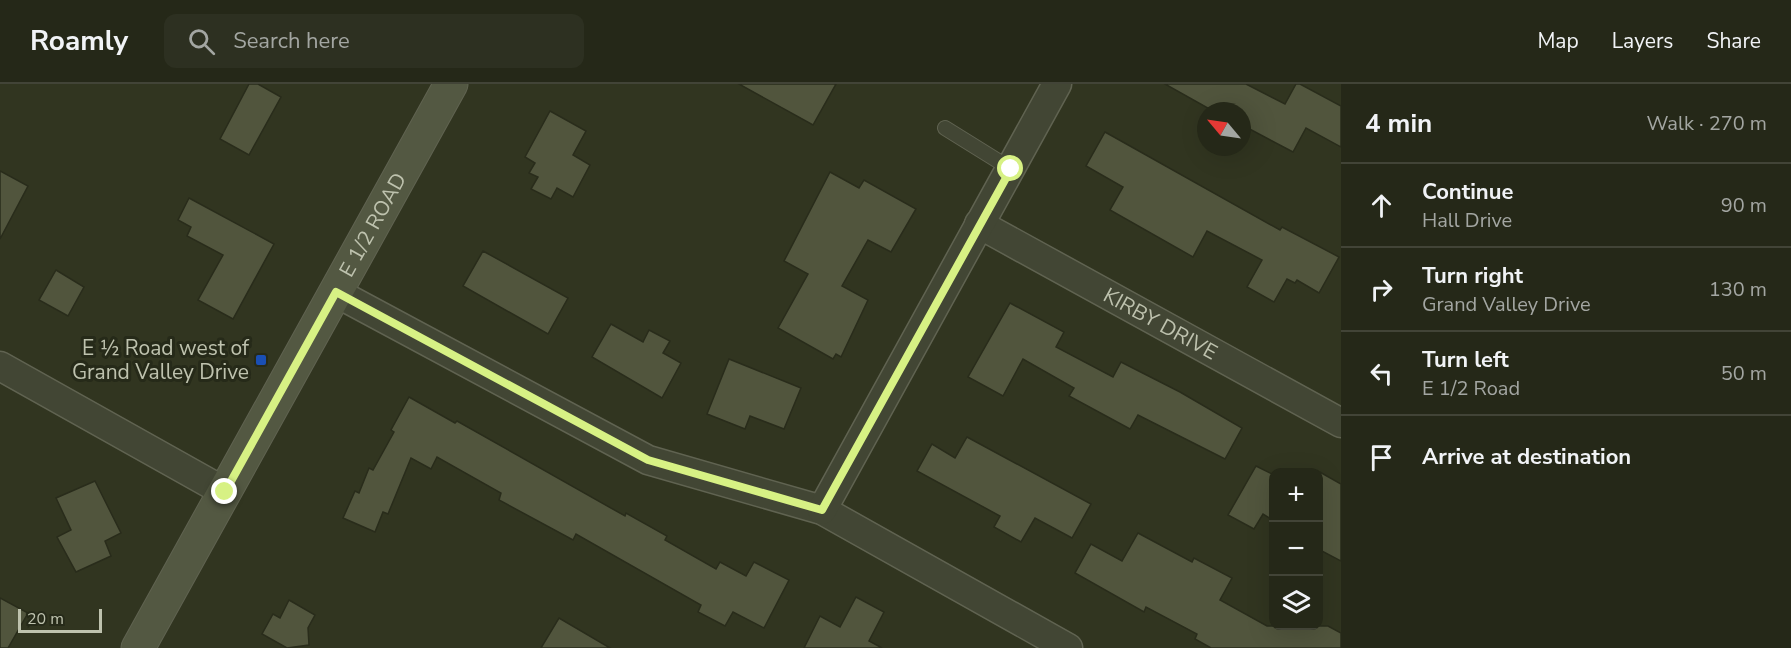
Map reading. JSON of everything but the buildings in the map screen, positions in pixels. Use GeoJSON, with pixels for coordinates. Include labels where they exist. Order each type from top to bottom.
{"type":"FeatureCollection","features":[{"type":"Feature","properties":{"kind":"main road","name":"E 1/2 ROAD"},"geometry":{"type":"LineString","coordinates":[[138,648],[452,84]]}},
{"type":"Feature","properties":{"kind":"street"},"geometry":{"type":"LineString","coordinates":[[822,510],[1057,84]]}},
{"type":"Feature","properties":{"kind":"street","name":"KIRBY DRIVE"},"geometry":{"type":"LineString","coordinates":[[979,224],[1341,423]]}},
{"type":"Feature","properties":{"kind":"street"},"geometry":{"type":"LineString","coordinates":[[336,292],[648,460],[822,510],[1068,648]]}},
{"type":"Feature","properties":{"kind":"street"},"geometry":{"type":"LineString","coordinates":[[0,366],[225,492]]}},
{"type":"Feature","properties":{"kind":"lane"},"geometry":{"type":"LineString","coordinates":[[945,128],[1011,169]]}},
{"type":"Feature","properties":{"kind":"place","name":"E ½ Road west of Grand Valley Drive"},"geometry":{"type":"Point","coordinates":[261,360]}},
{"type":"Feature","properties":{"kind":"route"},"geometry":{"type":"LineString","coordinates":[[225,492],[336,292],[648,460],[822,510],[1011,169]]}}]}
